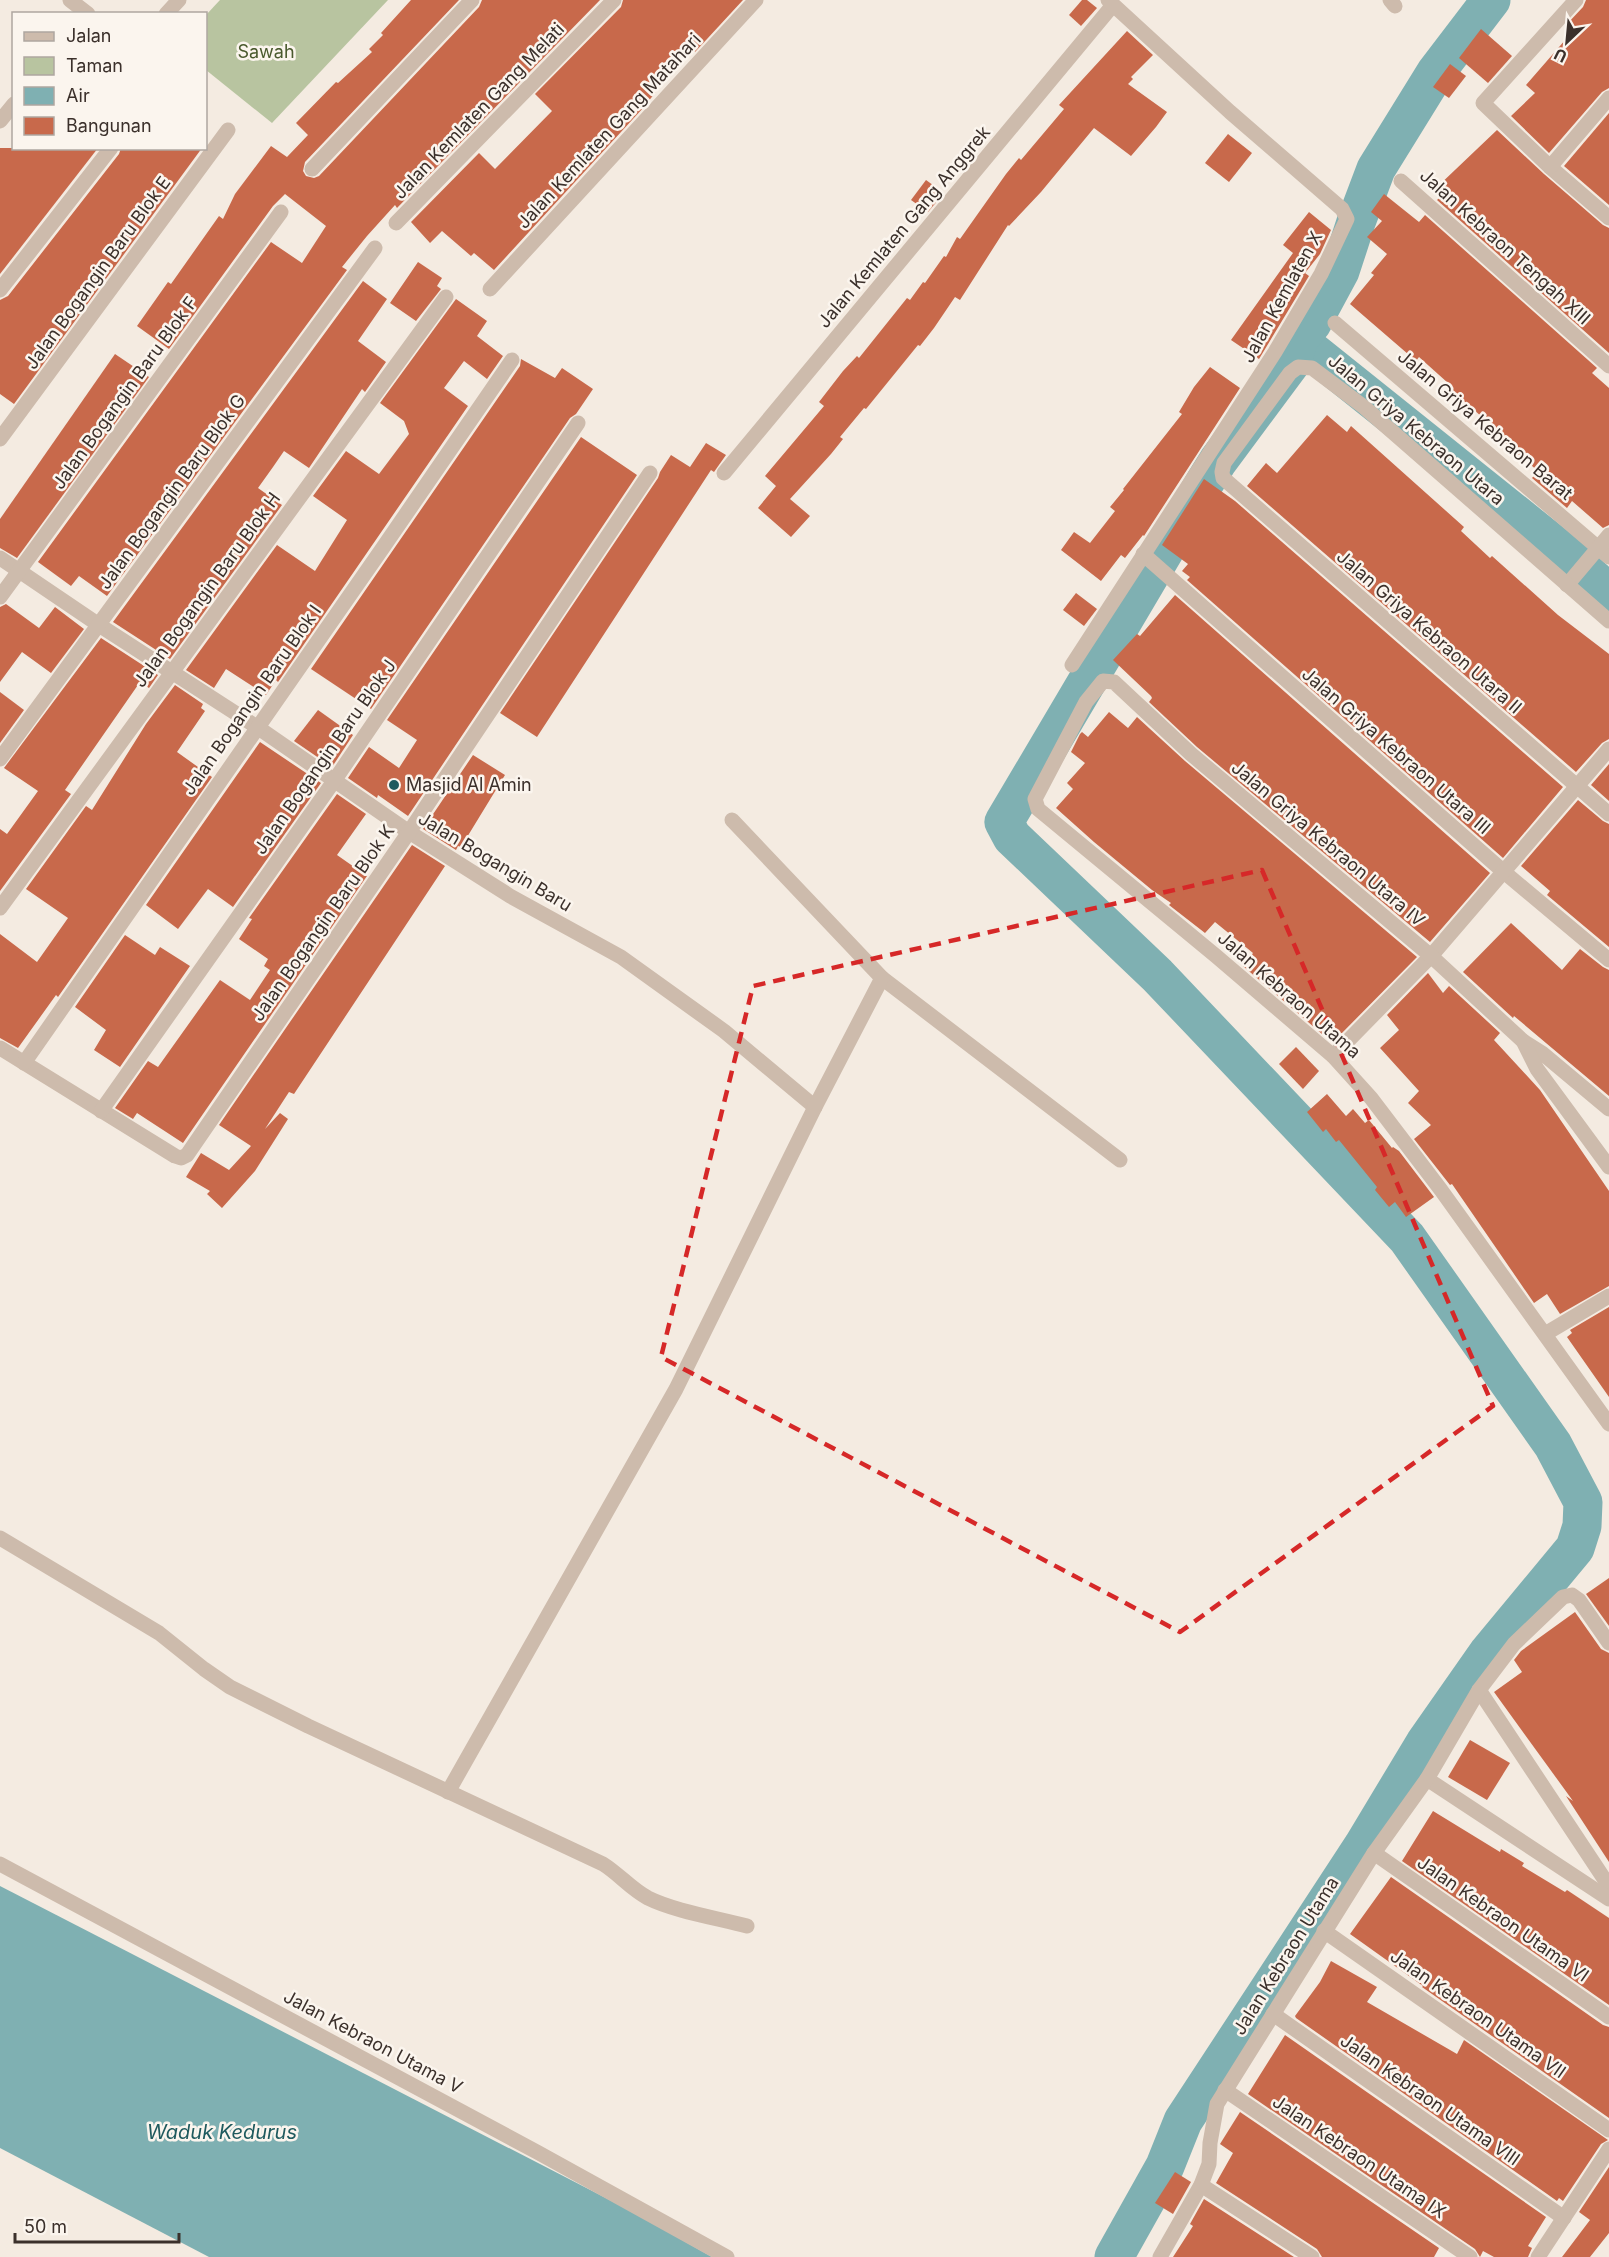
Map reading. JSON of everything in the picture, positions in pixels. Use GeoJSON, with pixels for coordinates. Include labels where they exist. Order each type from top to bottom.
{"type":"FeatureCollection","features":[{"type":"Feature","properties":{"kind":"street"},"geometry":{"type":"LineString","coordinates":[[70,0],[85,12]]}},
{"type":"Feature","properties":{"kind":"street"},"geometry":{"type":"LineString","coordinates":[[168,12],[179,0]]}},
{"type":"Feature","properties":{"kind":"street"},"geometry":{"type":"LineString","coordinates":[[312,169],[472,0]]}},
{"type":"Feature","properties":{"kind":"street","name":"Jalan Kemlaten Gang Melati"},"geometry":{"type":"LineString","coordinates":[[396,223],[614,0]]}},
{"type":"Feature","properties":{"kind":"street","name":"Jalan Kemlaten Gang Matahari"},"geometry":{"type":"LineString","coordinates":[[490,289],[756,0]]}},
{"type":"Feature","properties":{"kind":"street"},"geometry":{"type":"LineString","coordinates":[[1576,0],[1483,103],[1550,167],[1609,218]]}},
{"type":"Feature","properties":{"kind":"street","name":"Jalan Kemlaten Gang Anggrek"},"geometry":{"type":"LineString","coordinates":[[724,473],[1111,2]]}},
{"type":"Feature","properties":{"kind":"street","name":"Jalan Kemlaten X"},"geometry":{"type":"LineString","coordinates":[[1072,665],[1275,352],[1321,274],[1347,219],[1342,209],[1230,112],[1111,2]]}},
{"type":"Feature","properties":{"kind":"street"},"geometry":{"type":"LineString","coordinates":[[1550,167],[1609,98]]}},
{"type":"Feature","properties":{"kind":"street"},"geometry":{"type":"LineString","coordinates":[[0,121],[12,106]]}},
{"type":"Feature","properties":{"kind":"street","name":"Jalan Bogangin Baru Blok E"},"geometry":{"type":"LineString","coordinates":[[0,439],[228,130]]}},
{"type":"Feature","properties":{"kind":"street"},"geometry":{"type":"LineString","coordinates":[[0,290],[109,150]]}},
{"type":"Feature","properties":{"kind":"street","name":"Jalan Kebraon Tengah XIII"},"geometry":{"type":"LineString","coordinates":[[1401,181],[1609,366]]}},
{"type":"Feature","properties":{"kind":"street","name":"Jalan Bogangin Baru Blok F"},"geometry":{"type":"LineString","coordinates":[[0,597],[281,212]]}},
{"type":"Feature","properties":{"kind":"street","name":"Jalan Bogangin Baru Blok G"},"geometry":{"type":"LineString","coordinates":[[0,759],[375,248]]}},
{"type":"Feature","properties":{"kind":"street","name":"Jalan Bogangin Baru Blok H"},"geometry":{"type":"LineString","coordinates":[[0,908],[446,297]]}},
{"type":"Feature","properties":{"kind":"street","name":"Jalan Griya Kebraon Barat"},"geometry":{"type":"LineString","coordinates":[[1335,323],[1599,554]]}},
{"type":"Feature","properties":{"kind":"street","name":"Jalan Bogangin Baru Blok I"},"geometry":{"type":"LineString","coordinates":[[24,1063],[512,360]]}},
{"type":"Feature","properties":{"kind":"street","name":"Jalan Griya Kebraon Utara"},"geometry":{"type":"LineString","coordinates":[[1223,478],[1224,464],[1290,373],[1298,367],[1312,368],[1364,407],[1570,582],[1609,621]]}},
{"type":"Feature","properties":{"kind":"street","name":"Jalan Bogangin Baru Blok J"},"geometry":{"type":"LineString","coordinates":[[101,1111],[334,781],[578,423]]}},
{"type":"Feature","properties":{"kind":"street","name":"Jalan Bogangin Baru Blok K"},"geometry":{"type":"LineString","coordinates":[[101,1111],[175,1156],[181,1158],[187,1155],[409,832],[650,473]]}},
{"type":"Feature","properties":{"kind":"street","name":"Jalan Griya Kebraon Utara II"},"geometry":{"type":"LineString","coordinates":[[1223,478],[1609,814]]}},
{"type":"Feature","properties":{"kind":"street"},"geometry":{"type":"LineString","coordinates":[[1570,582],[1599,554],[1609,535]]}},
{"type":"Feature","properties":{"kind":"street","name":"Jalan Griya Kebraon Utara III"},"geometry":{"type":"LineString","coordinates":[[1143,554],[1504,872],[1609,960]]}},
{"type":"Feature","properties":{"kind":"street","name":"Jalan Bogangin Baru"},"geometry":{"type":"LineString","coordinates":[[0,558],[409,832],[510,896],[621,957],[724,1031],[815,1107]]}},
{"type":"Feature","properties":{"kind":"street","name":"Jalan Griya Kebraon Utara IV"},"geometry":{"type":"LineString","coordinates":[[1107,680],[1114,682],[1191,754],[1431,956],[1523,1041],[1542,1053],[1609,1109]]}},
{"type":"Feature","properties":{"kind":"street","name":"Jalan Kebraon Utama"},"geometry":{"type":"LineString","coordinates":[[1107,680],[1103,681],[1086,702],[1035,799],[1038,808],[1333,1056],[1392,1125],[1609,1424]]}},
{"type":"Feature","properties":{"kind":"street"},"geometry":{"type":"LineString","coordinates":[[1333,1056],[1431,956],[1609,748]]}},
{"type":"Feature","properties":{"kind":"street"},"geometry":{"type":"LineString","coordinates":[[732,820],[882,978],[1120,1160]]}},
{"type":"Feature","properties":{"kind":"street"},"geometry":{"type":"LineString","coordinates":[[454,1795],[676,1389],[815,1107],[882,978]]}},
{"type":"Feature","properties":{"kind":"street","name":"Jalan Griya Kebraon Utara IV"},"geometry":{"type":"LineString","coordinates":[[1523,1041],[1537,1069],[1609,1167]]}},
{"type":"Feature","properties":{"kind":"street"},"geometry":{"type":"LineString","coordinates":[[0,1048],[101,1111]]}},
{"type":"Feature","properties":{"kind":"street"},"geometry":{"type":"LineString","coordinates":[[1545,1334],[1609,1296]]}},
{"type":"Feature","properties":{"kind":"street"},"geometry":{"type":"LineString","coordinates":[[0,1538],[159,1633],[230,1687],[603,1864],[650,1899],[747,1926]]}},
{"type":"Feature","properties":{"kind":"street","name":"Jalan Kebraon Utama"},"geometry":{"type":"LineString","coordinates":[[1161,2257],[1201,2185],[1209,2164],[1210,2143],[1218,2104],[1225,2090],[1374,1853],[1427,1779],[1479,1690],[1514,1644],[1563,1597],[1572,1596],[1579,1600],[1609,1642]]}},
{"type":"Feature","properties":{"kind":"street"},"geometry":{"type":"LineString","coordinates":[[1479,1690],[1609,1886]]}},
{"type":"Feature","properties":{"kind":"street"},"geometry":{"type":"LineString","coordinates":[[1427,1779],[1609,1899]]}},
{"type":"Feature","properties":{"kind":"street","name":"Jalan Kebraon Utama VI"},"geometry":{"type":"LineString","coordinates":[[1374,1853],[1609,2017]]}},
{"type":"Feature","properties":{"kind":"street","name":"Jalan Kebraon Utama V"},"geometry":{"type":"LineString","coordinates":[[0,1863],[727,2257]]}},
{"type":"Feature","properties":{"kind":"street","name":"Jalan Kebraon Utama VII"},"geometry":{"type":"LineString","coordinates":[[1324,1931],[1609,2130]]}},
{"type":"Feature","properties":{"kind":"street","name":"Jalan Kebraon Utama VIII"},"geometry":{"type":"LineString","coordinates":[[1273,2014],[1564,2218]]}},
{"type":"Feature","properties":{"kind":"street","name":"Jalan Kebraon Utama IX"},"geometry":{"type":"LineString","coordinates":[[1225,2090],[1470,2257]]}},
{"type":"Feature","properties":{"kind":"street"},"geometry":{"type":"LineString","coordinates":[[1538,2257],[1609,2149]]}},
{"type":"Feature","properties":{"kind":"street"},"geometry":{"type":"LineString","coordinates":[[1201,2185],[1312,2257]]}},
{"type":"Feature","properties":{"kind":"highlighted area"},"geometry":{"type":"Polygon","coordinates":[[[1262,870],[1493,1406],[1180,1632],[661,1357],[753,986],[1262,870]]]}},
{"type":"Feature","properties":{"kind":"green space","name":"Sawah"},"geometry":{"type":"Polygon","coordinates":[[[220,0],[388,0],[272,123],[207,71],[207,14],[220,0]]]}},
{"type":"Feature","properties":{"kind":"water","name":"Waduk Kedurus"},"geometry":{"type":"Polygon","coordinates":[[[0,1886],[633,2212],[712,2257],[209,2257],[0,2148],[0,1886]]]}},
{"type":"Feature","properties":{"kind":"building"},"geometry":{"type":"Polygon","coordinates":[[[411,0],[459,0],[305,162],[303,171],[306,176],[314,178],[319,176],[479,7],[482,0],[600,0],[397,208],[395,205],[367,236],[342,267],[347,270],[107,596],[79,576],[71,586],[38,562],[271,242],[302,263],[326,226],[285,194],[273,206],[169,349],[137,326],[168,282],[171,284],[219,216],[223,219],[235,194],[271,146],[287,157],[308,135],[296,123],[336,82],[338,83],[372,52],[369,49],[383,35],[381,33],[411,0]]]}},
{"type":"Feature","properties":{"kind":"building"},"geometry":{"type":"Polygon","coordinates":[[[623,0],[743,0],[695,52],[690,48],[644,107],[494,270],[474,253],[471,256],[442,231],[430,243],[411,222],[479,153],[495,169],[552,111],[535,94],[621,7],[623,0]]]}},
{"type":"Feature","properties":{"kind":"building"},"geometry":{"type":"Polygon","coordinates":[[[1082,0],[1087,0],[1097,8],[1081,26],[1069,15],[1082,0]]]}},
{"type":"Feature","properties":{"kind":"building"},"geometry":{"type":"Polygon","coordinates":[[[1586,0],[1609,0],[1609,88],[1602,92],[1549,153],[1511,116],[1535,93],[1526,85],[1566,39],[1573,29],[1567,24],[1583,7],[1586,0]]]}},
{"type":"Feature","properties":{"kind":"building"},"geometry":{"type":"Polygon","coordinates":[[[1481,29],[1512,56],[1488,83],[1459,58],[1481,29]]]}},
{"type":"Feature","properties":{"kind":"building"},"geometry":{"type":"Polygon","coordinates":[[[1127,31],[1153,55],[1131,77],[1133,79],[1128,84],[1167,112],[1131,156],[1094,128],[1041,192],[1008,225],[960,300],[955,297],[920,346],[918,345],[866,409],[864,408],[840,437],[843,439],[831,454],[790,499],[810,516],[791,537],[758,508],[776,486],[765,476],[824,406],[819,402],[843,371],[857,356],[859,358],[907,298],[910,300],[923,282],[925,283],[944,256],[946,257],[957,237],[960,239],[1006,174],[1019,158],[1021,160],[1064,109],[1059,105],[1127,31]]]}},
{"type":"Feature","properties":{"kind":"building"},"geometry":{"type":"Polygon","coordinates":[[[1450,64],[1466,76],[1449,98],[1433,87],[1450,64]]]}},
{"type":"Feature","properties":{"kind":"building"},"geometry":{"type":"Polygon","coordinates":[[[1609,113],[1609,205],[1564,166],[1609,113]]]}},
{"type":"Feature","properties":{"kind":"building"},"geometry":{"type":"Polygon","coordinates":[[[1497,130],[1544,174],[1609,228],[1609,353],[1437,200],[1442,195],[1435,189],[1497,130]]]}},
{"type":"Feature","properties":{"kind":"building"},"geometry":{"type":"Polygon","coordinates":[[[1228,134],[1252,153],[1229,182],[1205,163],[1228,134]]]}},
{"type":"Feature","properties":{"kind":"building"},"geometry":{"type":"Polygon","coordinates":[[[0,148],[96,150],[0,274],[0,148]]]}},
{"type":"Feature","properties":{"kind":"building"},"geometry":{"type":"Polygon","coordinates":[[[120,150],[201,150],[14,404],[0,394],[0,300],[8,296],[120,150]]]}},
{"type":"Feature","properties":{"kind":"building"},"geometry":{"type":"Polygon","coordinates":[[[926,180],[944,193],[928,212],[911,200],[926,180]]]}},
{"type":"Feature","properties":{"kind":"building"},"geometry":{"type":"Polygon","coordinates":[[[1384,194],[1419,222],[1425,215],[1597,368],[1592,373],[1609,388],[1609,525],[1603,528],[1572,501],[1567,508],[1532,478],[1538,471],[1506,444],[1509,441],[1446,385],[1448,383],[1419,357],[1416,361],[1350,304],[1374,275],[1371,273],[1387,254],[1367,237],[1382,221],[1371,212],[1384,194]]]}},
{"type":"Feature","properties":{"kind":"building"},"geometry":{"type":"Polygon","coordinates":[[[1309,212],[1331,230],[1320,254],[1305,273],[1309,276],[1259,359],[1231,340],[1293,253],[1283,245],[1309,212]]]}},
{"type":"Feature","properties":{"kind":"building"},"geometry":{"type":"Polygon","coordinates":[[[418,262],[442,278],[437,286],[441,289],[416,321],[390,303],[418,262]]]}},
{"type":"Feature","properties":{"kind":"building"},"geometry":{"type":"Polygon","coordinates":[[[363,281],[387,299],[358,341],[386,362],[365,392],[362,389],[309,468],[284,451],[258,488],[282,505],[170,659],[113,622],[363,281]]]}},
{"type":"Feature","properties":{"kind":"building"},"geometry":{"type":"Polygon","coordinates":[[[456,299],[487,321],[477,336],[503,356],[487,379],[464,361],[444,388],[468,406],[278,682],[276,680],[266,695],[226,669],[214,688],[186,670],[277,545],[315,571],[347,520],[313,496],[346,451],[379,474],[409,434],[404,421],[380,403],[456,299]]]}},
{"type":"Feature","properties":{"kind":"building"},"geometry":{"type":"Polygon","coordinates":[[[115,354],[149,377],[17,558],[0,548],[0,519],[115,354]]]}},
{"type":"Feature","properties":{"kind":"building"},"geometry":{"type":"Polygon","coordinates":[[[521,359],[555,378],[562,368],[593,389],[576,414],[570,418],[371,709],[311,669],[520,366],[521,359]]]}},
{"type":"Feature","properties":{"kind":"building"},"geometry":{"type":"Polygon","coordinates":[[[1210,367],[1240,388],[1144,536],[1125,558],[1121,555],[1101,581],[1061,550],[1074,532],[1090,543],[1115,511],[1110,507],[1182,414],[1179,412],[1194,387],[1210,367]]]}},
{"type":"Feature","properties":{"kind":"building"},"geometry":{"type":"Polygon","coordinates":[[[1327,415],[1347,432],[1351,426],[1464,527],[1461,531],[1490,558],[1492,556],[1558,615],[1609,654],[1609,739],[1602,743],[1576,772],[1247,486],[1266,463],[1277,473],[1327,415]]]}},
{"type":"Feature","properties":{"kind":"building"},"geometry":{"type":"Polygon","coordinates":[[[581,437],[637,475],[408,816],[348,778],[369,747],[399,768],[417,740],[387,720],[581,437]]]}},
{"type":"Feature","properties":{"kind":"building"},"geometry":{"type":"Polygon","coordinates":[[[706,443],[726,455],[714,472],[711,470],[537,737],[500,713],[658,478],[671,455],[690,467],[706,443]]]}},
{"type":"Feature","properties":{"kind":"building"},"geometry":{"type":"Polygon","coordinates":[[[1204,479],[1235,501],[1563,787],[1503,858],[1187,580],[1190,577],[1182,571],[1188,564],[1162,545],[1204,479]]]}},
{"type":"Feature","properties":{"kind":"building"},"geometry":{"type":"Polygon","coordinates":[[[1076,593],[1097,609],[1084,626],[1063,610],[1076,593]]]}},
{"type":"Feature","properties":{"kind":"building"},"geometry":{"type":"Polygon","coordinates":[[[1175,595],[1490,873],[1430,942],[1197,747],[1149,702],[1151,696],[1113,660],[1137,634],[1140,636],[1175,595]]]}},
{"type":"Feature","properties":{"kind":"building"},"geometry":{"type":"Polygon","coordinates":[[[6,604],[39,628],[55,607],[84,629],[51,673],[22,652],[0,682],[0,607],[6,604]]]}},
{"type":"Feature","properties":{"kind":"building"},"geometry":{"type":"Polygon","coordinates":[[[101,638],[158,675],[149,688],[140,682],[65,790],[71,794],[0,891],[0,829],[7,834],[38,791],[4,768],[101,638]]]}},
{"type":"Feature","properties":{"kind":"building"},"geometry":{"type":"Polygon","coordinates":[[[175,685],[203,704],[201,708],[205,711],[177,752],[212,777],[58,997],[56,995],[18,1048],[0,1038],[0,934],[37,962],[68,918],[26,889],[86,806],[92,810],[146,724],[175,685]]]}},
{"type":"Feature","properties":{"kind":"building"},"geometry":{"type":"Polygon","coordinates":[[[0,692],[24,710],[0,743],[0,692]]]}},
{"type":"Feature","properties":{"kind":"building"},"geometry":{"type":"Polygon","coordinates":[[[318,710],[353,735],[332,767],[294,741],[318,710]]]}},
{"type":"Feature","properties":{"kind":"building"},"geometry":{"type":"Polygon","coordinates":[[[1109,712],[1128,728],[1137,717],[1185,761],[1417,957],[1339,1036],[1329,1026],[1322,1034],[1243,966],[1253,953],[1215,922],[1205,933],[1056,808],[1073,789],[1067,783],[1085,763],[1071,752],[1080,734],[1082,732],[1088,737],[1109,712]]]}},
{"type":"Feature","properties":{"kind":"building"},"geometry":{"type":"Polygon","coordinates":[[[260,742],[321,783],[233,907],[208,889],[178,929],[146,905],[260,742]]]}},
{"type":"Feature","properties":{"kind":"building"},"geometry":{"type":"Polygon","coordinates":[[[473,755],[505,775],[461,847],[458,846],[456,850],[423,829],[473,755]]]}},
{"type":"Feature","properties":{"kind":"building"},"geometry":{"type":"Polygon","coordinates":[[[1609,764],[1609,801],[1591,785],[1609,764]]]}},
{"type":"Feature","properties":{"kind":"building"},"geometry":{"type":"Polygon","coordinates":[[[337,794],[366,814],[337,855],[367,876],[183,1143],[137,1113],[133,1119],[115,1108],[148,1061],[158,1067],[220,980],[250,1000],[270,970],[264,966],[268,959],[239,939],[252,919],[249,918],[337,794]]]}},
{"type":"Feature","properties":{"kind":"building"},"geometry":{"type":"Polygon","coordinates":[[[1578,800],[1609,824],[1609,947],[1547,895],[1550,891],[1521,866],[1578,800]]]}},
{"type":"Feature","properties":{"kind":"building"},"geometry":{"type":"Polygon","coordinates":[[[412,845],[445,866],[294,1094],[289,1092],[265,1129],[280,1113],[288,1119],[255,1171],[222,1208],[207,1194],[210,1191],[186,1177],[201,1153],[229,1170],[251,1146],[219,1125],[412,845]]]}},
{"type":"Feature","properties":{"kind":"building"},"geometry":{"type":"Polygon","coordinates":[[[1511,923],[1562,970],[1580,949],[1609,970],[1609,1096],[1514,1016],[1513,1018],[1463,972],[1511,923]]]}},
{"type":"Feature","properties":{"kind":"building"},"geometry":{"type":"Polygon","coordinates":[[[125,935],[155,955],[160,947],[190,966],[120,1067],[94,1050],[106,1030],[75,1007],[125,935]]]}},
{"type":"Feature","properties":{"kind":"building"},"geometry":{"type":"Polygon","coordinates":[[[1428,973],[1443,993],[1449,986],[1500,1033],[1494,1040],[1540,1090],[1609,1191],[1609,1286],[1560,1314],[1547,1294],[1534,1303],[1452,1184],[1450,1185],[1414,1139],[1431,1125],[1408,1103],[1419,1091],[1380,1048],[1399,1030],[1387,1015],[1428,973]]]}},
{"type":"Feature","properties":{"kind":"building"},"geometry":{"type":"Polygon","coordinates":[[[1296,1047],[1319,1071],[1303,1089],[1279,1064],[1296,1047]]]}},
{"type":"Feature","properties":{"kind":"building"},"geometry":{"type":"Polygon","coordinates":[[[1327,1094],[1346,1116],[1353,1109],[1365,1123],[1369,1120],[1392,1148],[1399,1151],[1434,1197],[1406,1217],[1395,1202],[1389,1207],[1375,1190],[1377,1187],[1339,1140],[1336,1142],[1326,1129],[1323,1132],[1307,1112],[1327,1094]]]}},
{"type":"Feature","properties":{"kind":"building"},"geometry":{"type":"Polygon","coordinates":[[[1609,1307],[1609,1397],[1567,1337],[1572,1333],[1570,1330],[1609,1307]]]}},
{"type":"Feature","properties":{"kind":"building"},"geometry":{"type":"Polygon","coordinates":[[[1609,1578],[1609,1626],[1586,1594],[1609,1578]]]}},
{"type":"Feature","properties":{"kind":"building"},"geometry":{"type":"Polygon","coordinates":[[[1575,1612],[1601,1649],[1609,1653],[1609,1862],[1566,1796],[1573,1801],[1494,1692],[1522,1672],[1514,1660],[1521,1651],[1575,1612]]]}},
{"type":"Feature","properties":{"kind":"building"},"geometry":{"type":"Polygon","coordinates":[[[1470,1740],[1510,1763],[1487,1800],[1448,1777],[1470,1740]]]}},
{"type":"Feature","properties":{"kind":"building"},"geometry":{"type":"Polygon","coordinates":[[[1433,1811],[1500,1852],[1501,1849],[1524,1863],[1522,1866],[1565,1892],[1567,1890],[1609,1918],[1609,2005],[1402,1861],[1433,1811]]]}},
{"type":"Feature","properties":{"kind":"building"},"geometry":{"type":"Polygon","coordinates":[[[1391,1877],[1609,2027],[1609,2118],[1350,1934],[1391,1877]]]}},
{"type":"Feature","properties":{"kind":"building"},"geometry":{"type":"Polygon","coordinates":[[[1331,1961],[1377,1987],[1367,2002],[1457,2054],[1464,2040],[1608,2140],[1601,2144],[1563,2201],[1559,2198],[1557,2201],[1296,2018],[1295,2016],[1320,1982],[1331,1961]]]}},
{"type":"Feature","properties":{"kind":"building"},"geometry":{"type":"Polygon","coordinates":[[[1285,2035],[1546,2217],[1528,2246],[1532,2248],[1528,2257],[1494,2257],[1483,2251],[1480,2257],[1475,2249],[1248,2094],[1285,2035]]]}},
{"type":"Feature","properties":{"kind":"building"},"geometry":{"type":"Polygon","coordinates":[[[1240,2112],[1439,2248],[1434,2257],[1322,2257],[1317,2249],[1216,2183],[1233,2153],[1220,2144],[1240,2112]]]}},
{"type":"Feature","properties":{"kind":"building"},"geometry":{"type":"Polygon","coordinates":[[[1609,2167],[1609,2233],[1590,2257],[1562,2257],[1590,2220],[1579,2212],[1609,2167]]]}},
{"type":"Feature","properties":{"kind":"building"},"geometry":{"type":"Polygon","coordinates":[[[1175,2172],[1191,2182],[1173,2214],[1155,2203],[1175,2172]]]}},
{"type":"Feature","properties":{"kind":"building"},"geometry":{"type":"Polygon","coordinates":[[[1204,2199],[1294,2257],[1173,2257],[1193,2226],[1190,2224],[1204,2199]]]}},
{"type":"Feature","properties":{"kind":"waterway"},"geometry":{"type":"LineString","coordinates":[[1114,2257],[1165,2166],[1183,2121],[1363,1846],[1425,1743],[1488,1653],[1575,1548],[1582,1526],[1583,1502],[1553,1445],[1407,1238],[1157,975],[1012,837],[1004,822],[1218,461],[1293,360],[1298,340],[1312,323],[1340,271],[1376,169],[1436,72],[1491,0]]}},
{"type":"Feature","properties":{"kind":"waterway"},"geometry":{"type":"LineString","coordinates":[[1298,340],[1568,556],[1609,593]]}},
{"type":"Feature","properties":{"kind":"place","name":"Masjid Al Amin"},"geometry":{"type":"Point","coordinates":[394,785]}}]}
